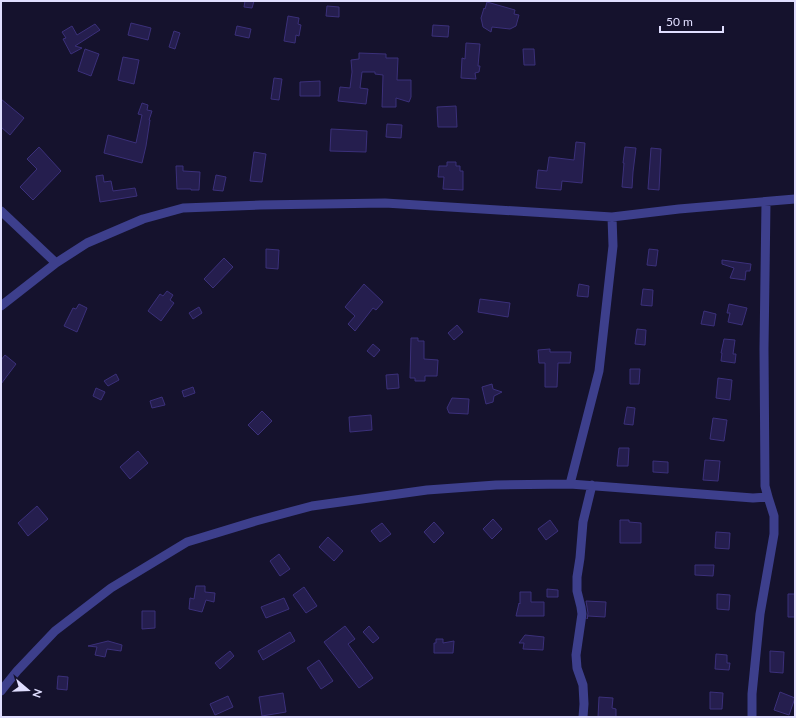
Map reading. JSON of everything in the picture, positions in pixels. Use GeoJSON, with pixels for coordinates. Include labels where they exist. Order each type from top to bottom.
{"type":"FeatureCollection","features":[{"type":"Feature","properties":{"kind":"street"},"geometry":{"type":"LineString","coordinates":[[1,306],[56,263],[87,244],[143,219],[183,208],[385,203],[612,217],[679,209],[795,199]]}},
{"type":"Feature","properties":{"kind":"street"},"geometry":{"type":"LineString","coordinates":[[752,717],[752,694],[760,614],[774,534],[774,516],[765,486],[764,349],[766,202]]}},
{"type":"Feature","properties":{"kind":"street"},"geometry":{"type":"LineString","coordinates":[[1,211],[56,263]]}},
{"type":"Feature","properties":{"kind":"street"},"geometry":{"type":"LineString","coordinates":[[570,484],[599,371],[613,246],[612,217]]}},
{"type":"Feature","properties":{"kind":"street"},"geometry":{"type":"LineString","coordinates":[[1,691],[55,631],[111,588],[187,542],[312,506],[427,490],[496,485],[570,484],[753,498],[768,497]]}},
{"type":"Feature","properties":{"kind":"street"},"geometry":{"type":"LineString","coordinates":[[583,717],[583,685],[576,655],[582,618],[577,591],[577,577],[583,522],[592,485]]}},
{"type":"Feature","properties":{"kind":"building"},"geometry":{"type":"Polygon","coordinates":[[[245,1],[254,1],[252,8],[244,7],[245,1]]]}},
{"type":"Feature","properties":{"kind":"building"},"geometry":{"type":"Polygon","coordinates":[[[487,2],[515,10],[514,14],[519,15],[516,26],[510,29],[492,27],[491,32],[483,27],[481,18],[487,2]]]}},
{"type":"Feature","properties":{"kind":"building"},"geometry":{"type":"Polygon","coordinates":[[[327,6],[339,7],[339,17],[326,16],[327,6]]]}},
{"type":"Feature","properties":{"kind":"building"},"geometry":{"type":"Polygon","coordinates":[[[288,16],[299,18],[298,24],[301,25],[299,36],[296,35],[295,43],[284,41],[288,16]]]}},
{"type":"Feature","properties":{"kind":"building"},"geometry":{"type":"Polygon","coordinates":[[[131,23],[151,28],[148,40],[128,35],[131,23]]]}},
{"type":"Feature","properties":{"kind":"building"},"geometry":{"type":"Polygon","coordinates":[[[95,24],[100,30],[75,46],[82,48],[71,54],[63,39],[66,38],[62,32],[72,26],[77,35],[95,24]]]}},
{"type":"Feature","properties":{"kind":"building"},"geometry":{"type":"Polygon","coordinates":[[[433,25],[449,26],[448,37],[432,36],[433,25]]]}},
{"type":"Feature","properties":{"kind":"building"},"geometry":{"type":"Polygon","coordinates":[[[237,26],[251,29],[249,38],[235,35],[237,26]]]}},
{"type":"Feature","properties":{"kind":"building"},"geometry":{"type":"Polygon","coordinates":[[[174,31],[180,33],[175,49],[169,47],[174,31]]]}},
{"type":"Feature","properties":{"kind":"building"},"geometry":{"type":"Polygon","coordinates":[[[466,43],[480,44],[478,66],[480,66],[479,72],[475,73],[476,79],[461,78],[462,58],[465,59],[466,43]]]}},
{"type":"Feature","properties":{"kind":"building"},"geometry":{"type":"Polygon","coordinates":[[[85,49],[99,54],[91,76],[78,71],[85,49]]]}},
{"type":"Feature","properties":{"kind":"building"},"geometry":{"type":"Polygon","coordinates":[[[523,49],[534,49],[535,65],[524,65],[523,49]]]}},
{"type":"Feature","properties":{"kind":"building"},"geometry":{"type":"Polygon","coordinates":[[[359,53],[386,54],[386,58],[398,58],[397,80],[411,80],[411,97],[409,102],[396,98],[396,107],[382,107],[383,75],[375,74],[375,72],[362,72],[360,88],[368,89],[366,104],[338,101],[340,87],[350,88],[352,72],[351,60],[359,59],[359,53]]]}},
{"type":"Feature","properties":{"kind":"building"},"geometry":{"type":"Polygon","coordinates":[[[123,57],[139,60],[134,84],[118,80],[123,57]]]}},
{"type":"Feature","properties":{"kind":"building"},"geometry":{"type":"Polygon","coordinates":[[[274,78],[282,79],[279,100],[271,99],[274,78]]]}},
{"type":"Feature","properties":{"kind":"building"},"geometry":{"type":"Polygon","coordinates":[[[320,81],[320,96],[300,96],[300,82],[320,81]]]}},
{"type":"Feature","properties":{"kind":"building"},"geometry":{"type":"Polygon","coordinates":[[[1,99],[24,118],[10,135],[1,127],[1,99]]]}},
{"type":"Feature","properties":{"kind":"building"},"geometry":{"type":"Polygon","coordinates":[[[142,103],[148,105],[147,110],[152,111],[149,120],[146,146],[142,163],[104,153],[108,135],[136,143],[142,115],[138,114],[142,103]]]}},
{"type":"Feature","properties":{"kind":"building"},"geometry":{"type":"Polygon","coordinates":[[[456,106],[457,127],[438,127],[437,107],[456,106]]]}},
{"type":"Feature","properties":{"kind":"building"},"geometry":{"type":"Polygon","coordinates":[[[387,124],[402,125],[401,138],[386,137],[387,124]]]}},
{"type":"Feature","properties":{"kind":"building"},"geometry":{"type":"Polygon","coordinates":[[[331,129],[367,131],[366,152],[330,151],[331,129]]]}},
{"type":"Feature","properties":{"kind":"building"},"geometry":{"type":"Polygon","coordinates":[[[576,142],[585,143],[582,183],[562,181],[561,190],[536,188],[538,170],[547,171],[549,157],[574,160],[576,142]]]}},
{"type":"Feature","properties":{"kind":"building"},"geometry":{"type":"Polygon","coordinates":[[[39,147],[61,171],[33,200],[20,187],[37,169],[27,159],[39,147]]]}},
{"type":"Feature","properties":{"kind":"building"},"geometry":{"type":"Polygon","coordinates":[[[625,147],[636,148],[632,188],[622,187],[625,147]]]}},
{"type":"Feature","properties":{"kind":"building"},"geometry":{"type":"Polygon","coordinates":[[[651,148],[661,149],[659,190],[648,189],[651,148]]]}},
{"type":"Feature","properties":{"kind":"building"},"geometry":{"type":"Polygon","coordinates":[[[254,152],[266,154],[262,182],[250,181],[254,152]]]}},
{"type":"Feature","properties":{"kind":"building"},"geometry":{"type":"Polygon","coordinates":[[[447,162],[456,162],[456,166],[460,166],[460,171],[463,171],[463,190],[443,189],[444,177],[438,177],[439,166],[447,166],[447,162]]]}},
{"type":"Feature","properties":{"kind":"building"},"geometry":{"type":"Polygon","coordinates":[[[176,166],[183,166],[183,171],[200,172],[199,190],[177,189],[176,166]]]}},
{"type":"Feature","properties":{"kind":"building"},"geometry":{"type":"Polygon","coordinates":[[[103,175],[104,182],[111,181],[113,191],[135,188],[137,196],[100,202],[96,176],[103,175]]]}},
{"type":"Feature","properties":{"kind":"building"},"geometry":{"type":"Polygon","coordinates":[[[216,175],[226,177],[223,191],[213,190],[216,175]]]}},
{"type":"Feature","properties":{"kind":"building"},"geometry":{"type":"Polygon","coordinates":[[[266,249],[279,250],[278,269],[266,268],[266,249]]]}},
{"type":"Feature","properties":{"kind":"building"},"geometry":{"type":"Polygon","coordinates":[[[649,249],[658,250],[656,266],[647,265],[649,249]]]}},
{"type":"Feature","properties":{"kind":"building"},"geometry":{"type":"Polygon","coordinates":[[[224,258],[233,267],[213,288],[204,279],[224,258]]]}},
{"type":"Feature","properties":{"kind":"building"},"geometry":{"type":"Polygon","coordinates":[[[722,260],[751,264],[750,271],[746,271],[745,280],[730,278],[734,268],[722,264],[722,260]]]}},
{"type":"Feature","properties":{"kind":"building"},"geometry":{"type":"Polygon","coordinates":[[[364,284],[383,302],[376,310],[373,308],[355,331],[348,324],[355,316],[345,307],[364,284]]]}},
{"type":"Feature","properties":{"kind":"building"},"geometry":{"type":"Polygon","coordinates":[[[579,284],[589,286],[588,297],[577,296],[579,284]]]}},
{"type":"Feature","properties":{"kind":"building"},"geometry":{"type":"Polygon","coordinates":[[[643,289],[653,290],[652,306],[641,305],[643,289]]]}},
{"type":"Feature","properties":{"kind":"building"},"geometry":{"type":"Polygon","coordinates":[[[167,291],[173,295],[170,300],[174,303],[161,321],[148,311],[160,294],[163,296],[167,291]]]}},
{"type":"Feature","properties":{"kind":"building"},"geometry":{"type":"Polygon","coordinates":[[[480,299],[510,303],[508,317],[478,312],[480,299]]]}},
{"type":"Feature","properties":{"kind":"building"},"geometry":{"type":"Polygon","coordinates":[[[79,304],[87,308],[77,332],[64,326],[73,308],[76,309],[79,304]]]}},
{"type":"Feature","properties":{"kind":"building"},"geometry":{"type":"Polygon","coordinates":[[[729,304],[747,308],[742,325],[728,322],[730,313],[727,313],[729,304]]]}},
{"type":"Feature","properties":{"kind":"building"},"geometry":{"type":"Polygon","coordinates":[[[199,307],[202,313],[193,319],[189,313],[199,307]]]}},
{"type":"Feature","properties":{"kind":"building"},"geometry":{"type":"Polygon","coordinates":[[[704,311],[716,314],[714,326],[701,324],[704,311]]]}},
{"type":"Feature","properties":{"kind":"building"},"geometry":{"type":"Polygon","coordinates":[[[457,325],[463,332],[454,340],[448,333],[457,325]]]}},
{"type":"Feature","properties":{"kind":"building"},"geometry":{"type":"Polygon","coordinates":[[[637,329],[646,330],[645,345],[635,344],[637,329]]]}},
{"type":"Feature","properties":{"kind":"building"},"geometry":{"type":"Polygon","coordinates":[[[411,338],[418,338],[418,341],[424,341],[424,359],[438,360],[437,376],[425,376],[425,381],[415,381],[415,378],[410,378],[411,338]]]}},
{"type":"Feature","properties":{"kind":"building"},"geometry":{"type":"Polygon","coordinates":[[[724,339],[735,340],[733,354],[736,354],[735,363],[721,361],[724,339]]]}},
{"type":"Feature","properties":{"kind":"building"},"geometry":{"type":"Polygon","coordinates":[[[373,344],[380,350],[374,357],[367,351],[373,344]]]}},
{"type":"Feature","properties":{"kind":"building"},"geometry":{"type":"Polygon","coordinates":[[[550,349],[550,352],[571,352],[570,363],[558,363],[557,387],[545,387],[545,363],[539,363],[538,350],[550,349]]]}},
{"type":"Feature","properties":{"kind":"building"},"geometry":{"type":"Polygon","coordinates":[[[5,355],[16,364],[1,384],[1,360],[5,355]]]}},
{"type":"Feature","properties":{"kind":"building"},"geometry":{"type":"Polygon","coordinates":[[[630,369],[640,369],[639,384],[630,384],[630,369]]]}},
{"type":"Feature","properties":{"kind":"building"},"geometry":{"type":"Polygon","coordinates":[[[116,374],[119,380],[108,386],[104,381],[116,374]]]}},
{"type":"Feature","properties":{"kind":"building"},"geometry":{"type":"Polygon","coordinates":[[[398,374],[399,388],[387,389],[386,375],[398,374]]]}},
{"type":"Feature","properties":{"kind":"building"},"geometry":{"type":"Polygon","coordinates":[[[718,378],[732,380],[730,400],[716,398],[718,378]]]}},
{"type":"Feature","properties":{"kind":"building"},"geometry":{"type":"Polygon","coordinates":[[[492,384],[493,389],[502,392],[494,396],[493,402],[486,404],[482,387],[492,384]]]}},
{"type":"Feature","properties":{"kind":"building"},"geometry":{"type":"Polygon","coordinates":[[[193,387],[195,393],[184,397],[182,391],[193,387]]]}},
{"type":"Feature","properties":{"kind":"building"},"geometry":{"type":"Polygon","coordinates":[[[96,388],[105,392],[101,400],[93,396],[96,388]]]}},
{"type":"Feature","properties":{"kind":"building"},"geometry":{"type":"Polygon","coordinates":[[[162,397],[165,405],[152,408],[150,401],[162,397]]]}},
{"type":"Feature","properties":{"kind":"building"},"geometry":{"type":"Polygon","coordinates":[[[452,398],[469,399],[468,414],[449,413],[447,408],[452,398]]]}},
{"type":"Feature","properties":{"kind":"building"},"geometry":{"type":"Polygon","coordinates":[[[627,407],[635,408],[633,425],[624,424],[627,407]]]}},
{"type":"Feature","properties":{"kind":"building"},"geometry":{"type":"Polygon","coordinates":[[[262,411],[272,421],[258,435],[248,425],[262,411]]]}},
{"type":"Feature","properties":{"kind":"building"},"geometry":{"type":"Polygon","coordinates":[[[371,415],[372,430],[350,432],[349,417],[371,415]]]}},
{"type":"Feature","properties":{"kind":"building"},"geometry":{"type":"Polygon","coordinates":[[[713,418],[727,420],[724,441],[710,439],[713,418]]]}},
{"type":"Feature","properties":{"kind":"building"},"geometry":{"type":"Polygon","coordinates":[[[619,448],[629,448],[628,466],[617,466],[619,448]]]}},
{"type":"Feature","properties":{"kind":"building"},"geometry":{"type":"Polygon","coordinates":[[[138,451],[148,463],[130,479],[120,467],[138,451]]]}},
{"type":"Feature","properties":{"kind":"building"},"geometry":{"type":"Polygon","coordinates":[[[705,460],[720,461],[718,481],[703,480],[705,460]]]}},
{"type":"Feature","properties":{"kind":"building"},"geometry":{"type":"Polygon","coordinates":[[[653,461],[668,462],[668,473],[653,472],[653,461]]]}},
{"type":"Feature","properties":{"kind":"building"},"geometry":{"type":"Polygon","coordinates":[[[37,506],[48,519],[28,536],[18,523],[37,506]]]}},
{"type":"Feature","properties":{"kind":"building"},"geometry":{"type":"Polygon","coordinates":[[[493,519],[502,529],[492,539],[483,529],[493,519]]]}},
{"type":"Feature","properties":{"kind":"building"},"geometry":{"type":"Polygon","coordinates":[[[550,520],[558,531],[546,540],[538,529],[550,520]]]}},
{"type":"Feature","properties":{"kind":"building"},"geometry":{"type":"Polygon","coordinates":[[[620,520],[629,520],[629,522],[641,523],[641,543],[620,543],[620,520]]]}},
{"type":"Feature","properties":{"kind":"building"},"geometry":{"type":"Polygon","coordinates":[[[434,522],[444,533],[434,543],[424,532],[434,522]]]}},
{"type":"Feature","properties":{"kind":"building"},"geometry":{"type":"Polygon","coordinates":[[[382,523],[391,534],[380,542],[371,531],[382,523]]]}},
{"type":"Feature","properties":{"kind":"building"},"geometry":{"type":"Polygon","coordinates":[[[716,532],[730,533],[729,549],[715,548],[716,532]]]}},
{"type":"Feature","properties":{"kind":"building"},"geometry":{"type":"Polygon","coordinates":[[[328,537],[343,551],[334,561],[319,547],[328,537]]]}},
{"type":"Feature","properties":{"kind":"building"},"geometry":{"type":"Polygon","coordinates":[[[279,554],[290,569],[280,576],[270,561],[279,554]]]}},
{"type":"Feature","properties":{"kind":"building"},"geometry":{"type":"Polygon","coordinates":[[[695,565],[714,565],[713,576],[695,575],[695,565]]]}},
{"type":"Feature","properties":{"kind":"building"},"geometry":{"type":"Polygon","coordinates":[[[196,586],[205,586],[205,592],[215,593],[214,602],[206,600],[202,612],[189,609],[190,598],[194,599],[196,586]]]}},
{"type":"Feature","properties":{"kind":"building"},"geometry":{"type":"Polygon","coordinates":[[[304,587],[317,606],[306,613],[293,595],[304,587]]]}},
{"type":"Feature","properties":{"kind":"building"},"geometry":{"type":"Polygon","coordinates":[[[547,589],[558,590],[558,597],[547,597],[547,589]]]}},
{"type":"Feature","properties":{"kind":"building"},"geometry":{"type":"Polygon","coordinates":[[[520,592],[531,592],[531,602],[544,602],[544,616],[516,616],[519,603],[520,604],[520,592]]]}},
{"type":"Feature","properties":{"kind":"building"},"geometry":{"type":"Polygon","coordinates":[[[717,594],[730,595],[729,610],[717,609],[717,594]]]}},
{"type":"Feature","properties":{"kind":"building"},"geometry":{"type":"Polygon","coordinates":[[[788,594],[795,594],[795,617],[788,617],[788,594]]]}},
{"type":"Feature","properties":{"kind":"building"},"geometry":{"type":"Polygon","coordinates":[[[284,598],[289,609],[266,618],[261,607],[284,598]]]}},
{"type":"Feature","properties":{"kind":"building"},"geometry":{"type":"Polygon","coordinates":[[[586,601],[606,602],[605,617],[588,616],[587,619],[588,613],[586,601]]]}},
{"type":"Feature","properties":{"kind":"building"},"geometry":{"type":"Polygon","coordinates":[[[142,611],[155,611],[155,628],[142,629],[142,611]]]}},
{"type":"Feature","properties":{"kind":"building"},"geometry":{"type":"Polygon","coordinates":[[[345,626],[355,639],[348,644],[373,678],[359,688],[324,642],[345,626]]]}},
{"type":"Feature","properties":{"kind":"building"},"geometry":{"type":"Polygon","coordinates":[[[369,626],[379,638],[373,643],[363,632],[369,626]]]}},
{"type":"Feature","properties":{"kind":"building"},"geometry":{"type":"Polygon","coordinates":[[[290,632],[295,641],[263,660],[258,651],[290,632]]]}},
{"type":"Feature","properties":{"kind":"building"},"geometry":{"type":"Polygon","coordinates":[[[525,635],[544,637],[543,650],[523,649],[524,643],[519,643],[525,635]]]}},
{"type":"Feature","properties":{"kind":"building"},"geometry":{"type":"Polygon","coordinates":[[[436,639],[443,639],[443,643],[454,641],[453,653],[434,653],[434,643],[436,643],[436,639]]]}},
{"type":"Feature","properties":{"kind":"building"},"geometry":{"type":"Polygon","coordinates":[[[108,641],[122,645],[121,651],[107,649],[105,657],[95,655],[97,647],[88,646],[108,641]]]}},
{"type":"Feature","properties":{"kind":"building"},"geometry":{"type":"Polygon","coordinates":[[[230,651],[234,656],[220,669],[215,663],[230,651]]]}},
{"type":"Feature","properties":{"kind":"building"},"geometry":{"type":"Polygon","coordinates":[[[770,651],[784,652],[783,673],[770,672],[770,651]]]}},
{"type":"Feature","properties":{"kind":"building"},"geometry":{"type":"Polygon","coordinates":[[[716,654],[727,655],[727,663],[730,663],[729,670],[715,669],[716,654]]]}},
{"type":"Feature","properties":{"kind":"building"},"geometry":{"type":"Polygon","coordinates":[[[319,660],[333,681],[321,689],[307,668],[319,660]]]}},
{"type":"Feature","properties":{"kind":"building"},"geometry":{"type":"Polygon","coordinates":[[[58,676],[68,677],[67,690],[57,689],[58,676]]]}},
{"type":"Feature","properties":{"kind":"building"},"geometry":{"type":"Polygon","coordinates":[[[710,692],[723,693],[722,709],[710,709],[710,692]]]}},
{"type":"Feature","properties":{"kind":"building"},"geometry":{"type":"Polygon","coordinates":[[[780,692],[795,698],[789,715],[774,710],[780,692]]]}},
{"type":"Feature","properties":{"kind":"building"},"geometry":{"type":"Polygon","coordinates":[[[283,693],[286,712],[262,716],[259,697],[283,693]]]}},
{"type":"Feature","properties":{"kind":"building"},"geometry":{"type":"Polygon","coordinates":[[[228,696],[233,707],[215,715],[210,704],[228,696]]]}},
{"type":"Feature","properties":{"kind":"building"},"geometry":{"type":"Polygon","coordinates":[[[599,697],[613,698],[612,708],[616,709],[616,717],[598,717],[599,697]]]}}]}
